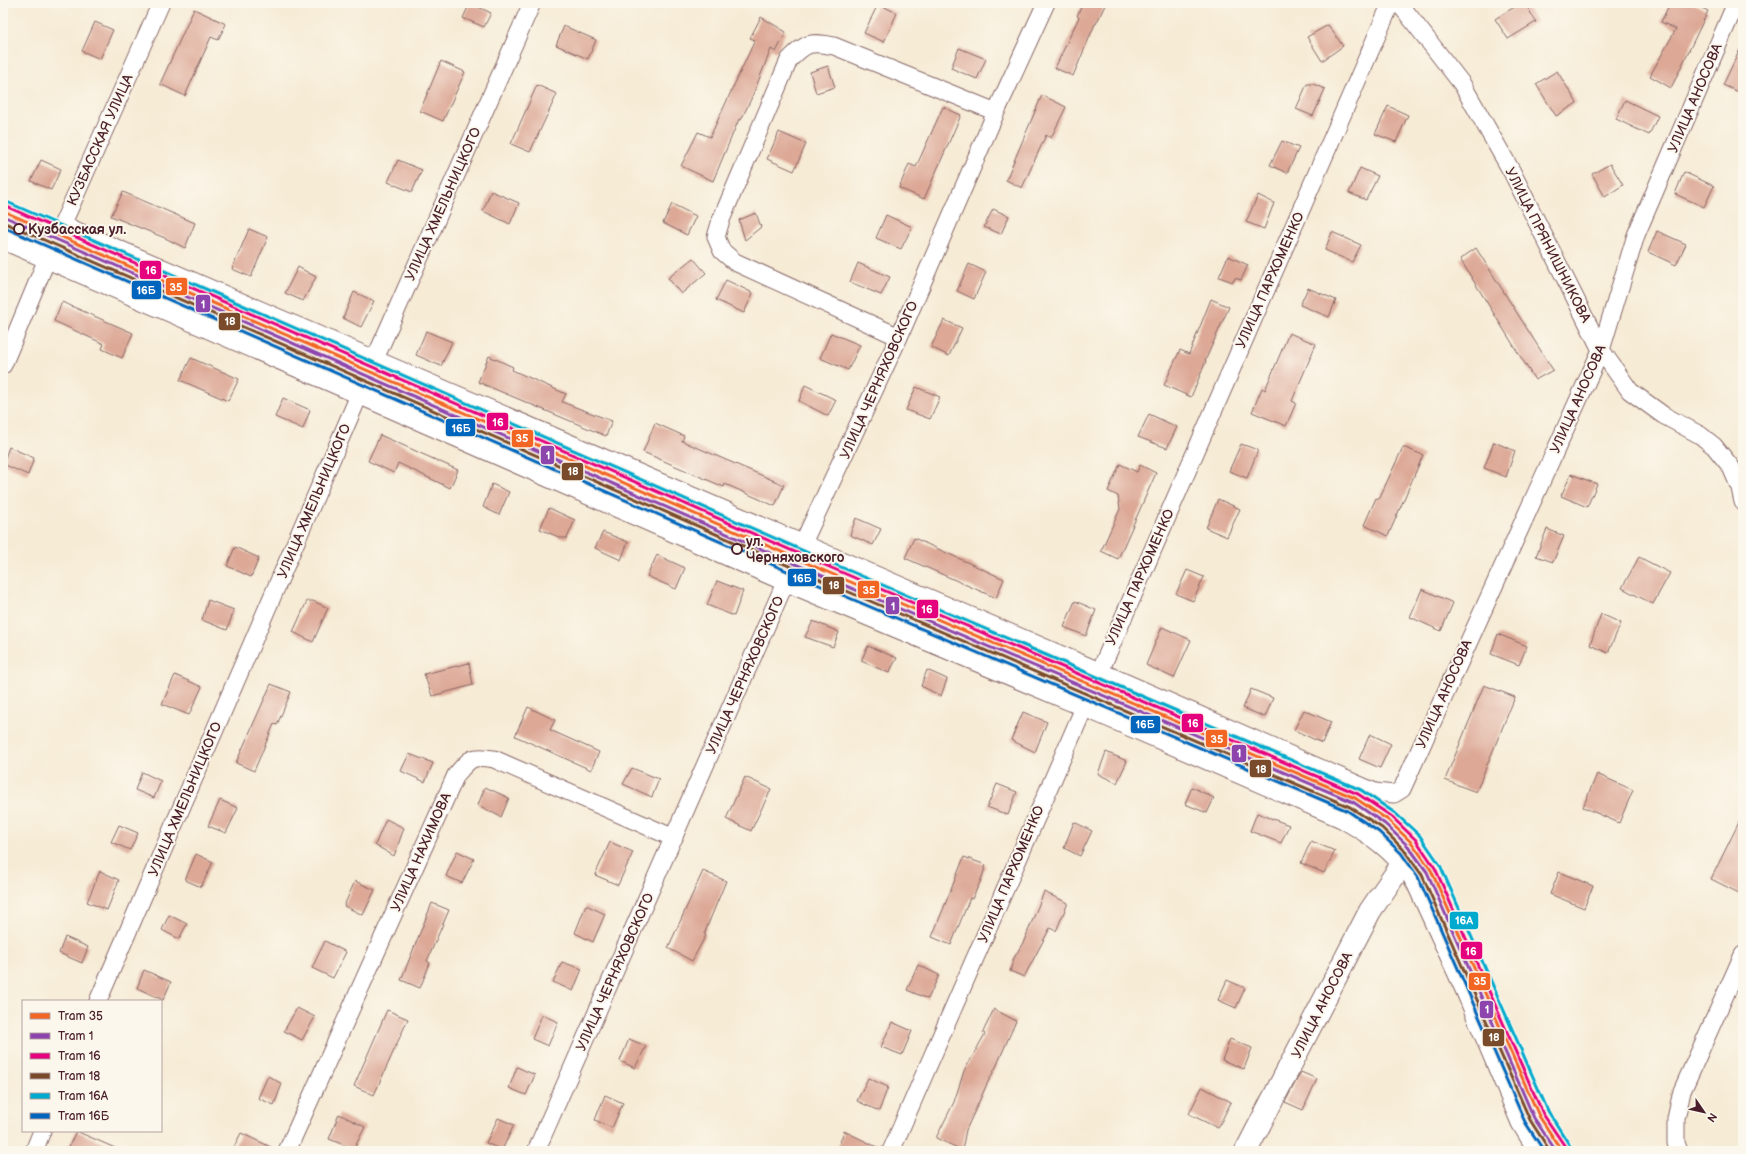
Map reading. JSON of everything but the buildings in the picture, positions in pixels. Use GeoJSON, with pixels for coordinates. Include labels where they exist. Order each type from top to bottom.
{"type":"FeatureCollection","features":[{"type":"Feature","properties":{"kind":"street","name":"КУЗБАССКАЯ УЛИЦА"},"geometry":{"type":"LineString","coordinates":[[3,365],[47,259],[161,3]]}},
{"type":"Feature","properties":{"kind":"street","name":"УЛИЦА ХМЕЛЬНИЦКОГО"},"geometry":{"type":"LineString","coordinates":[[98,1000],[360,393],[532,3]]}},
{"type":"Feature","properties":{"kind":"street","name":"УЛИЦА ЧЕРНЯХОВСКОГО"},"geometry":{"type":"LineString","coordinates":[[536,1151],[786,580],[899,337],[996,112],[1046,3]]}},
{"type":"Feature","properties":{"kind":"street","name":"УЛИЦА ПАРХОМЕНКО"},"geometry":{"type":"LineString","coordinates":[[891,1151],[1391,3]]}},
{"type":"Feature","properties":{"kind":"street","name":"УЛИЦА ПРЯНИШНИКОВА"},"geometry":{"type":"LineString","coordinates":[[1399,3],[1466,90],[1512,172],[1601,350],[1630,391],[1664,415],[1700,435],[1714,446],[1732,467],[1740,488],[1743,502]]}},
{"type":"Feature","properties":{"kind":"street","name":"УЛИЦА АНОСОВА"},"geometry":{"type":"LineString","coordinates":[[1099,671],[1375,792],[1394,794],[1402,789],[1601,350],[1636,235],[1736,3]]}},
{"type":"Feature","properties":{"kind":"street"},"geometry":{"type":"LineString","coordinates":[[899,337],[735,262],[722,251],[716,237],[721,220],[789,60],[803,46],[820,43],[834,46],[996,112]]}},
{"type":"Feature","properties":{"kind":"street"},"geometry":{"type":"LineString","coordinates":[[62,225],[1099,671]]}},
{"type":"Feature","properties":{"kind":"street"},"geometry":{"type":"LineString","coordinates":[[3,238],[47,259],[360,393],[786,580],[1084,705],[1343,817],[1384,843],[1403,863],[1416,885],[1462,985],[1520,1123],[1538,1151]]}},
{"type":"Feature","properties":{"kind":"street","name":"УЛИЦА НАХИМОВА"},"geometry":{"type":"LineString","coordinates":[[287,1151],[456,775],[468,761],[478,756],[494,759],[674,838]]}},
{"type":"Feature","properties":{"kind":"street","name":"УЛИЦА АНОСОВА"},"geometry":{"type":"LineString","coordinates":[[1246,1151],[1370,912],[1403,863]]}},
{"type":"Feature","properties":{"kind":"street"},"geometry":{"type":"LineString","coordinates":[[1679,1151],[1676,1143],[1676,1119],[1682,1091],[1743,955]]}},
{"type":"Feature","properties":{"kind":"street"},"geometry":{"type":"LineString","coordinates":[[34,1151],[42,1132]]}},
{"type":"Feature","properties":{"kind":"tram line","name":"16А"},"geometry":{"type":"LineString","coordinates":[[7,202],[829,562],[1361,790],[1395,813],[1420,836],[1440,865],[1548,1111],[1570,1146]]}},
{"type":"Feature","properties":{"kind":"tram line","name":"16"},"geometry":{"type":"LineString","coordinates":[[5,206],[827,566],[1358,794],[1391,816],[1416,840],[1435,868],[1543,1114],[1566,1148]]}},
{"type":"Feature","properties":{"kind":"tram line","name":"35"},"geometry":{"type":"LineString","coordinates":[[3,211],[825,571],[1355,798],[1388,820],[1412,843],[1431,870],[1539,1116],[1562,1151]]}},
{"type":"Feature","properties":{"kind":"tram line","name":"1"},"geometry":{"type":"LineString","coordinates":[[3,216],[823,576],[1353,802],[1385,824],[1408,846],[1427,872],[1534,1118],[1556,1151]]}},
{"type":"Feature","properties":{"kind":"tram line","name":"18"},"geometry":{"type":"LineString","coordinates":[[3,222],[821,580],[1350,807],[1382,828],[1404,850],[1422,875],[1530,1120],[1550,1151]]}},
{"type":"Feature","properties":{"kind":"tram line","name":"16Б"},"geometry":{"type":"LineString","coordinates":[[3,227],[819,585],[1348,811],[1379,832],[1401,853],[1418,877],[1525,1122],[1544,1151]]}},
{"type":"Feature","properties":{"kind":"place","name":"Кузбасская ул."},"geometry":{"type":"Point","coordinates":[19,229]}},
{"type":"Feature","properties":{"kind":"place","name":"ул. Черняховского"},"geometry":{"type":"Point","coordinates":[737,549]}}]}
